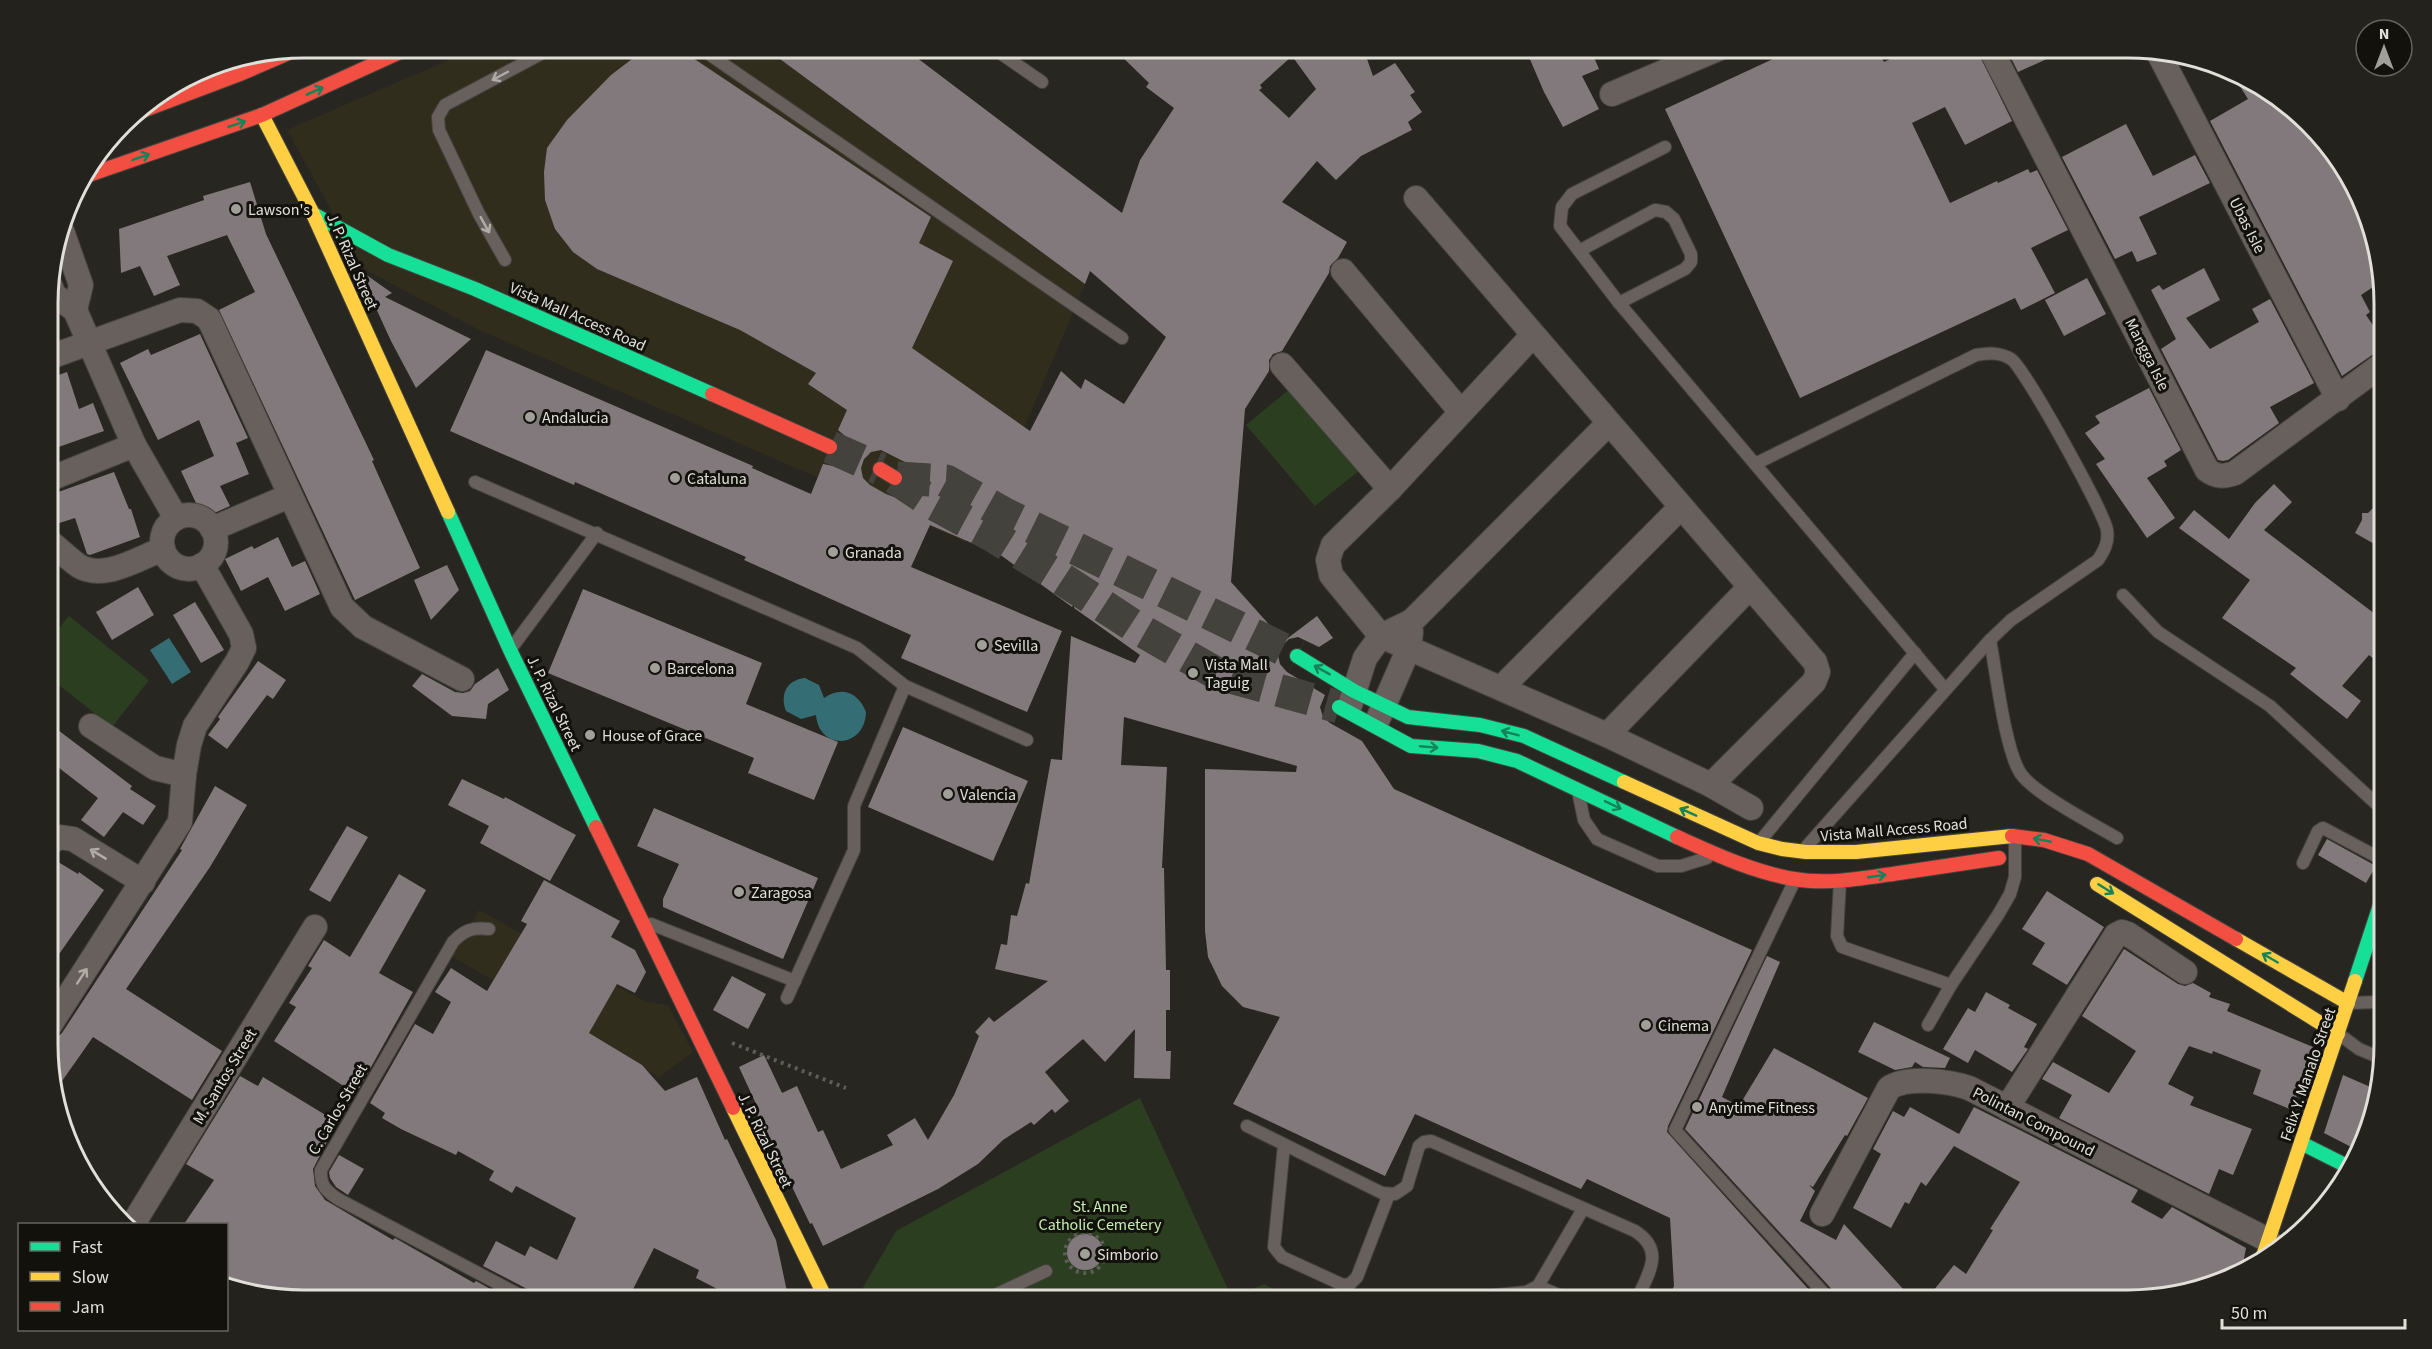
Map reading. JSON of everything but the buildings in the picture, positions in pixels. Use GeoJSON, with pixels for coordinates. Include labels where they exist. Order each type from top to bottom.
{"type":"FeatureCollection","features":[{"type":"Feature","properties":{"kind":"street"},"geometry":{"type":"LineString","coordinates":[[98,172],[262,115],[387,58]]}},
{"type":"Feature","properties":{"kind":"street"},"geometry":{"type":"LineString","coordinates":[[1612,94],[1697,58]]}},
{"type":"Feature","properties":{"kind":"street","name":"Mangga Isle"},"geometry":{"type":"LineString","coordinates":[[1995,58],[2207,470],[2223,477],[2235,473],[2374,372]]}},
{"type":"Feature","properties":{"kind":"street","name":"Ubas Isle"},"geometry":{"type":"LineString","coordinates":[[2163,61],[2338,399]]}},
{"type":"Feature","properties":{"kind":"street"},"geometry":{"type":"LineString","coordinates":[[166,101],[200,88],[235,69]]}},
{"type":"Feature","properties":{"kind":"street"},"geometry":{"type":"LineString","coordinates":[[200,88],[214,106],[216,122],[212,132]]}},
{"type":"Feature","properties":{"kind":"street","name":"J. P. Rizal Street"},"geometry":{"type":"LineString","coordinates":[[262,115],[313,214],[510,650],[644,921],[698,1039],[822,1290]]}},
{"type":"Feature","properties":{"kind":"street"},"geometry":{"type":"LineString","coordinates":[[1416,198],[1815,662],[1818,672],[1814,682],[1711,785]]}},
{"type":"Feature","properties":{"kind":"street","name":"Vista Mall Access Road"},"geometry":{"type":"LineString","coordinates":[[313,214],[388,255],[475,289],[830,447]]}},
{"type":"Feature","properties":{"kind":"street"},"geometry":{"type":"LineString","coordinates":[[67,242],[81,285],[75,310]]}},
{"type":"Feature","properties":{"kind":"street"},"geometry":{"type":"LineString","coordinates":[[1343,271],[1461,412]]}},
{"type":"Feature","properties":{"kind":"street"},"geometry":{"type":"LineString","coordinates":[[58,298],[75,310],[134,445],[176,518]]}},
{"type":"Feature","properties":{"kind":"street"},"geometry":{"type":"LineString","coordinates":[[58,354],[180,310],[197,311],[209,319],[342,607],[363,627],[462,679]]}},
{"type":"Feature","properties":{"kind":"street"},"geometry":{"type":"LineString","coordinates":[[1533,335],[1390,489],[1333,545],[1328,560],[1331,575],[1381,636],[1607,735],[1751,807]]}},
{"type":"Feature","properties":{"kind":"street"},"geometry":{"type":"LineString","coordinates":[[1282,365],[1390,489]]}},
{"type":"Feature","properties":{"kind":"street"},"geometry":{"type":"LineString","coordinates":[[1347,703],[1365,658],[1381,636],[1412,621],[1609,423]]}},
{"type":"Feature","properties":{"kind":"street"},"geometry":{"type":"LineString","coordinates":[[58,476],[134,445]]}},
{"type":"Feature","properties":{"kind":"street"},"geometry":{"type":"LineString","coordinates":[[880,469],[895,478]]}},
{"type":"Feature","properties":{"kind":"street"},"geometry":{"type":"LineString","coordinates":[[212,529],[289,496]]}},
{"type":"Feature","properties":{"kind":"street"},"geometry":{"type":"LineString","coordinates":[[1501,688],[1681,507]]}},
{"type":"Feature","properties":{"kind":"street"},"geometry":{"type":"LineString","coordinates":[[193,516],[207,522],[212,529],[215,537],[213,553],[202,565],[195,568],[179,566],[172,562],[163,549],[164,531],[176,518],[193,516]]}},
{"type":"Feature","properties":{"kind":"street"},"geometry":{"type":"LineString","coordinates":[[58,549],[79,566],[91,571],[108,570],[163,549]]}},
{"type":"Feature","properties":{"kind":"street"},"geometry":{"type":"LineString","coordinates":[[58,1013],[180,822],[184,775],[195,726],[244,648],[241,634],[202,565]]}},
{"type":"Feature","properties":{"kind":"street"},"geometry":{"type":"LineString","coordinates":[[1607,735],[1750,587]]}},
{"type":"Feature","properties":{"kind":"street"},"geometry":{"type":"LineString","coordinates":[[1379,716],[1409,648],[1412,621]]}},
{"type":"Feature","properties":{"kind":"street","name":"Vista Mall Access Road"},"geometry":{"type":"LineString","coordinates":[[1297,656],[1347,703],[1379,716],[1480,725],[1524,736],[1587,766],[1721,842],[1760,871],[1795,879],[1840,879],[2016,858],[2033,860]]}},
{"type":"Feature","properties":{"kind":"street","name":"Vista Mall Access Road"},"geometry":{"type":"LineString","coordinates":[[1347,703],[1379,716],[1412,746],[1478,751],[1517,761],[1578,789],[1721,842],[1758,843],[1782,851],[1802,853],[1866,852],[2015,836],[2043,839],[2088,854],[2348,1003]]}},
{"type":"Feature","properties":{"kind":"street"},"geometry":{"type":"LineString","coordinates":[[91,726],[155,768],[184,775]]}},
{"type":"Feature","properties":{"kind":"street"},"geometry":{"type":"LineString","coordinates":[[58,838],[73,839],[143,882]]}},
{"type":"Feature","properties":{"kind":"street"},"geometry":{"type":"LineString","coordinates":[[2084,876],[2338,1034]]}},
{"type":"Feature","properties":{"kind":"street","name":"Felix Y. Manalo Street"},"geometry":{"type":"LineString","coordinates":[[2265,1248],[2374,926]]}},
{"type":"Feature","properties":{"kind":"street","name":"M. Santos Street"},"geometry":{"type":"LineString","coordinates":[[135,1222],[315,927]]}},
{"type":"Feature","properties":{"kind":"street"},"geometry":{"type":"LineString","coordinates":[[2007,1108],[2116,935],[2122,932],[2128,934],[2185,972]]}},
{"type":"Feature","properties":{"kind":"street","name":"Polintan Compound"},"geometry":{"type":"LineString","coordinates":[[1822,1214],[1889,1088],[1896,1083],[1906,1081],[1961,1085],[2268,1239]]}},
{"type":"Feature","properties":{"kind":"street"},"geometry":{"type":"LineString","coordinates":[[2301,1143],[2342,1164]]}},
{"type":"Feature","properties":{"kind":"lane"},"geometry":{"type":"LineString","coordinates":[[505,260],[478,214],[439,130],[438,117],[445,105],[533,58]]}},
{"type":"Feature","properties":{"kind":"lane"},"geometry":{"type":"LineString","coordinates":[[715,58],[1122,338]]}},
{"type":"Feature","properties":{"kind":"lane"},"geometry":{"type":"LineString","coordinates":[[1007,58],[1042,82]]}},
{"type":"Feature","properties":{"kind":"lane"},"geometry":{"type":"LineString","coordinates":[[1665,147],[1572,194],[1562,207],[1560,226],[1619,303],[1945,689]]}},
{"type":"Feature","properties":{"kind":"lane"},"geometry":{"type":"LineString","coordinates":[[1579,251],[1655,210],[1665,212],[1674,219],[1691,254],[1691,262],[1685,269],[1619,303]]}},
{"type":"Feature","properties":{"kind":"lane"},"geometry":{"type":"LineString","coordinates":[[1755,464],[1976,355],[1993,352],[2013,359],[2093,497],[2107,530],[2106,546],[2098,560],[2011,620],[1990,640],[1802,853]]}},
{"type":"Feature","properties":{"kind":"lane"},"geometry":{"type":"LineString","coordinates":[[475,482],[597,533],[857,648],[905,686],[1027,740]]}},
{"type":"Feature","properties":{"kind":"lane"},"geometry":{"type":"LineString","coordinates":[[510,650],[597,533]]}},
{"type":"Feature","properties":{"kind":"lane"},"geometry":{"type":"LineString","coordinates":[[2123,595],[2158,632],[2270,706],[2374,801]]}},
{"type":"Feature","properties":{"kind":"lane"},"geometry":{"type":"LineString","coordinates":[[1990,640],[2006,727],[2016,764],[2022,776],[2030,784],[2082,818],[2117,838]]}},
{"type":"Feature","properties":{"kind":"lane"},"geometry":{"type":"LineString","coordinates":[[1758,843],[1915,653]]}},
{"type":"Feature","properties":{"kind":"lane"},"geometry":{"type":"LineString","coordinates":[[787,998],[854,850],[854,806],[905,686]]}},
{"type":"Feature","properties":{"kind":"lane"},"geometry":{"type":"LineString","coordinates":[[1587,766],[1578,789],[1584,820],[1597,839],[1658,866],[1681,866],[1721,842]]}},
{"type":"Feature","properties":{"kind":"lane"},"geometry":{"type":"LineString","coordinates":[[2303,863],[2318,831],[2323,828],[2374,855]]}},
{"type":"Feature","properties":{"kind":"lane"},"geometry":{"type":"LineString","coordinates":[[1928,1025],[2010,894],[2015,877],[2015,836]]}},
{"type":"Feature","properties":{"kind":"lane"},"geometry":{"type":"LineString","coordinates":[[1795,879],[1675,1130],[1822,1290]]}},
{"type":"Feature","properties":{"kind":"lane"},"geometry":{"type":"LineString","coordinates":[[1840,879],[1837,936],[1842,947],[1951,985]]}},
{"type":"Feature","properties":{"kind":"lane"},"geometry":{"type":"LineString","coordinates":[[644,921],[795,981]]}},
{"type":"Feature","properties":{"kind":"lane","name":"C. Carlos Street"},"geometry":{"type":"LineString","coordinates":[[489,929],[474,928],[464,932],[453,942],[321,1170],[320,1181],[327,1192],[339,1199],[510,1290]]}},
{"type":"Feature","properties":{"kind":"lane"},"geometry":{"type":"LineString","coordinates":[[2348,1003],[2374,1002]]}},
{"type":"Feature","properties":{"kind":"lane"},"geometry":{"type":"LineString","coordinates":[[2338,1034],[2373,1054]]}},
{"type":"Feature","properties":{"kind":"lane"},"geometry":{"type":"LineString","coordinates":[[1247,1126],[1375,1191],[1389,1194],[1398,1193],[1407,1186],[1419,1146],[1431,1141],[1635,1231],[1651,1245],[1653,1254],[1652,1267],[1641,1290]]}},
{"type":"Feature","properties":{"kind":"lane"},"geometry":{"type":"LineString","coordinates":[[1284,1145],[1274,1247],[1282,1257],[1343,1285],[1350,1284],[1357,1277],[1389,1194]]}},
{"type":"Feature","properties":{"kind":"lane"},"geometry":{"type":"LineString","coordinates":[[1530,1290],[1538,1286],[1582,1209]]}},
{"type":"Feature","properties":{"kind":"lane"},"geometry":{"type":"LineString","coordinates":[[1005,1290],[1046,1271]]}},
{"type":"Feature","properties":{"kind":"lane"},"geometry":{"type":"LineString","coordinates":[[1538,1286],[1547,1290]]}},
{"type":"Feature","properties":{"kind":"path"},"geometry":{"type":"LineString","coordinates":[[698,1039],[732,1042],[846,1088]]}},
{"type":"Feature","properties":{"kind":"path"},"geometry":{"type":"LineString","coordinates":[[1090,1233],[1101,1240],[1106,1253],[1101,1265],[1089,1272],[1076,1271],[1068,1260],[1065,1248],[1077,1234],[1090,1233]]}},
{"type":"Feature","properties":{"kind":"shaded area"},"geometry":{"type":"Polygon","coordinates":[[[453,58],[779,58],[1085,284],[1019,440],[966,542],[479,330],[364,269],[287,130],[453,58]]]}},
{"type":"Feature","properties":{"kind":"shaded area"},"geometry":{"type":"Polygon","coordinates":[[[479,910],[646,1002],[668,1005],[693,1052],[659,1077],[451,956],[479,910]]]}},
{"type":"Feature","properties":{"kind":"green space"},"geometry":{"type":"Polygon","coordinates":[[[1291,388],[1360,470],[1315,506],[1246,425],[1291,388]]]}},
{"type":"Feature","properties":{"kind":"green space"},"geometry":{"type":"Polygon","coordinates":[[[69,616],[149,680],[112,727],[58,684],[58,629],[69,616]]]}},
{"type":"Feature","properties":{"kind":"green space","name":"St. Anne Catholic Cemetery"},"geometry":{"type":"Polygon","coordinates":[[[1140,1098],[1228,1290],[861,1290],[896,1231],[1140,1098]]]}},
{"type":"Feature","properties":{"kind":"green space","name":"St. Anne Catholic Cemetery"},"geometry":{"type":"Polygon","coordinates":[[[1264,1284],[1275,1290],[1250,1290],[1264,1284]]]}},
{"type":"Feature","properties":{"kind":"water"},"geometry":{"type":"Polygon","coordinates":[[[169,638],[191,672],[172,684],[150,650],[169,638]]]}},
{"type":"Feature","properties":{"kind":"water"},"geometry":{"type":"Polygon","coordinates":[[[805,678],[819,685],[824,698],[837,692],[849,693],[863,705],[866,712],[864,724],[851,739],[833,740],[825,735],[819,727],[816,715],[801,719],[786,711],[784,694],[786,689],[798,679],[805,678]]]}},
{"type":"Feature","properties":{"kind":"tunnel"},"geometry":{"type":"LineString","coordinates":[[830,447],[880,469]]}},
{"type":"Feature","properties":{"kind":"tunnel"},"geometry":{"type":"LineString","coordinates":[[895,478],[934,504],[993,536],[1137,628],[1216,673],[1339,707]]}},
{"type":"Feature","properties":{"kind":"tunnel"},"geometry":{"type":"LineString","coordinates":[[897,478],[946,481],[1003,513],[1297,656]]}},
{"type":"Feature","properties":{"kind":"traffic: fast"},"geometry":{"type":"LineString","coordinates":[[313,214],[388,255],[475,289],[712,394]]}},
{"type":"Feature","properties":{"kind":"traffic: fast"},"geometry":{"type":"LineString","coordinates":[[448,512],[510,650],[596,827]]}},
{"type":"Feature","properties":{"kind":"traffic: fast"},"geometry":{"type":"LineString","coordinates":[[1297,656],[1354,691],[1408,717],[1480,725],[1524,736],[1624,782]]}},
{"type":"Feature","properties":{"kind":"traffic: fast"},"geometry":{"type":"LineString","coordinates":[[1339,707],[1411,746],[1478,751],[1517,761],[1677,837]]}},
{"type":"Feature","properties":{"kind":"traffic: fast"},"geometry":{"type":"LineString","coordinates":[[2355,981],[2374,923]]}},
{"type":"Feature","properties":{"kind":"traffic: fast"},"geometry":{"type":"LineString","coordinates":[[2301,1143],[2342,1164]]}},
{"type":"Feature","properties":{"kind":"traffic: slow"},"geometry":{"type":"LineString","coordinates":[[262,115],[313,214],[448,512]]}},
{"type":"Feature","properties":{"kind":"traffic: slow"},"geometry":{"type":"LineString","coordinates":[[1624,782],[1758,843],[1782,849],[1806,852],[1856,852],[2012,836]]}},
{"type":"Feature","properties":{"kind":"traffic: slow"},"geometry":{"type":"LineString","coordinates":[[2097,884],[2338,1034]]}},
{"type":"Feature","properties":{"kind":"traffic: slow"},"geometry":{"type":"LineString","coordinates":[[2236,939],[2348,1003]]}},
{"type":"Feature","properties":{"kind":"traffic: slow"},"geometry":{"type":"LineString","coordinates":[[2266,1248],[2355,981]]}},
{"type":"Feature","properties":{"kind":"traffic: slow"},"geometry":{"type":"LineString","coordinates":[[733,1108],[822,1290]]}},
{"type":"Feature","properties":{"kind":"traffic: jam"},"geometry":{"type":"LineString","coordinates":[[98,172],[262,115],[387,58]]}},
{"type":"Feature","properties":{"kind":"traffic: jam"},"geometry":{"type":"LineString","coordinates":[[164,103],[269,62]]}},
{"type":"Feature","properties":{"kind":"traffic: jam"},"geometry":{"type":"LineString","coordinates":[[712,394],[830,447]]}},
{"type":"Feature","properties":{"kind":"traffic: jam"},"geometry":{"type":"LineString","coordinates":[[880,469],[895,478]]}},
{"type":"Feature","properties":{"kind":"traffic: jam"},"geometry":{"type":"LineString","coordinates":[[596,827],[733,1108]]}},
{"type":"Feature","properties":{"kind":"traffic: jam"},"geometry":{"type":"LineString","coordinates":[[2012,836],[2044,840],[2088,854],[2236,939]]}},
{"type":"Feature","properties":{"kind":"traffic: jam"},"geometry":{"type":"LineString","coordinates":[[1677,837],[1749,867],[1807,881],[1860,879],[1999,858]]}},
{"type":"Feature","properties":{"kind":"place","name":"Lawson's"},"geometry":{"type":"Point","coordinates":[236,209]}},
{"type":"Feature","properties":{"kind":"place","name":"Andalucia"},"geometry":{"type":"Point","coordinates":[530,417]}},
{"type":"Feature","properties":{"kind":"place","name":"Cataluna"},"geometry":{"type":"Point","coordinates":[675,478]}},
{"type":"Feature","properties":{"kind":"place","name":"Granada"},"geometry":{"type":"Point","coordinates":[833,552]}},
{"type":"Feature","properties":{"kind":"place","name":"Sevilla"},"geometry":{"type":"Point","coordinates":[982,645]}},
{"type":"Feature","properties":{"kind":"place","name":"Barcelona"},"geometry":{"type":"Point","coordinates":[655,668]}},
{"type":"Feature","properties":{"kind":"place","name":"Vista Mall Taguig"},"geometry":{"type":"Point","coordinates":[1193,673]}},
{"type":"Feature","properties":{"kind":"place","name":"House of Grace"},"geometry":{"type":"Point","coordinates":[590,735]}},
{"type":"Feature","properties":{"kind":"place","name":"Valencia"},"geometry":{"type":"Point","coordinates":[948,794]}},
{"type":"Feature","properties":{"kind":"place","name":"Zaragosa"},"geometry":{"type":"Point","coordinates":[739,892]}},
{"type":"Feature","properties":{"kind":"place","name":"Cinema"},"geometry":{"type":"Point","coordinates":[1646,1025]}},
{"type":"Feature","properties":{"kind":"place","name":"Anytime Fitness"},"geometry":{"type":"Point","coordinates":[1697,1107]}},
{"type":"Feature","properties":{"kind":"place","name":"Simborio"},"geometry":{"type":"Point","coordinates":[1085,1254]}}]}
